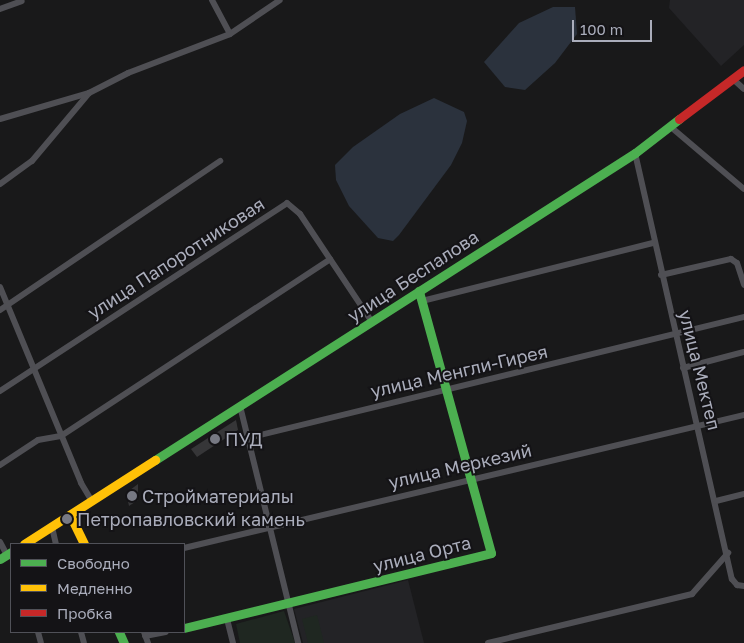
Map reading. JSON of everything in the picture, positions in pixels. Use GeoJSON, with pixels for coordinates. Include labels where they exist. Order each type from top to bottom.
{"type":"FeatureCollection","features":[{"type":"Feature","properties":{"kind":"main road","name":"улица Беспалова"},"geometry":{"type":"LineString","coordinates":[[26,543],[635,154],[672,128],[734,80],[744,70]]}},
{"type":"Feature","properties":{"kind":"main road","name":"улица Орта"},"geometry":{"type":"LineString","coordinates":[[185,628],[286,606],[491,553],[448,388],[419,291]]}},
{"type":"Feature","properties":{"kind":"main road"},"geometry":{"type":"LineString","coordinates":[[70,515],[84,543]]}},
{"type":"Feature","properties":{"kind":"street"},"geometry":{"type":"LineString","coordinates":[[212,0],[230,34]]}},
{"type":"Feature","properties":{"kind":"street"},"geometry":{"type":"LineString","coordinates":[[0,9],[22,1]]}},
{"type":"Feature","properties":{"kind":"street"},"geometry":{"type":"LineString","coordinates":[[0,119],[89,93],[128,73],[230,34],[275,1]]}},
{"type":"Feature","properties":{"kind":"street"},"geometry":{"type":"LineString","coordinates":[[734,80],[744,89]]}},
{"type":"Feature","properties":{"kind":"street"},"geometry":{"type":"LineString","coordinates":[[0,184],[32,161],[89,93]]}},
{"type":"Feature","properties":{"kind":"street"},"geometry":{"type":"LineString","coordinates":[[672,128],[744,189]]}},
{"type":"Feature","properties":{"kind":"street","name":"улица Мектеп"},"geometry":{"type":"LineString","coordinates":[[635,154],[653,243],[716,500],[732,579],[736,585],[744,586]]}},
{"type":"Feature","properties":{"kind":"street"},"geometry":{"type":"LineString","coordinates":[[0,310],[220,161]]}},
{"type":"Feature","properties":{"kind":"street","name":"улица Папоротниковая"},"geometry":{"type":"LineString","coordinates":[[34,369],[287,203],[300,214],[372,322]]}},
{"type":"Feature","properties":{"kind":"street"},"geometry":{"type":"LineString","coordinates":[[422,300],[653,243]]}},
{"type":"Feature","properties":{"kind":"street"},"geometry":{"type":"LineString","coordinates":[[0,465],[38,440],[61,436],[330,259]]}},
{"type":"Feature","properties":{"kind":"street"},"geometry":{"type":"LineString","coordinates":[[661,275],[731,259],[737,263],[744,285]]}},
{"type":"Feature","properties":{"kind":"street"},"geometry":{"type":"LineString","coordinates":[[0,287],[61,436],[92,501]]}},
{"type":"Feature","properties":{"kind":"street","name":"улица Менгли-Гирея"},"geometry":{"type":"LineString","coordinates":[[248,438],[448,388],[676,335],[744,316]]}},
{"type":"Feature","properties":{"kind":"street"},"geometry":{"type":"LineString","coordinates":[[684,368],[744,352]]}},
{"type":"Feature","properties":{"kind":"street"},"geometry":{"type":"LineString","coordinates":[[0,391],[34,369]]}},
{"type":"Feature","properties":{"kind":"street"},"geometry":{"type":"LineString","coordinates":[[240,406],[286,606],[298,643]]}},
{"type":"Feature","properties":{"kind":"street","name":"улица Меркезий"},"geometry":{"type":"LineString","coordinates":[[185,548],[268,526],[697,424],[744,415]]}},
{"type":"Feature","properties":{"kind":"street"},"geometry":{"type":"LineString","coordinates":[[716,500],[744,494]]}},
{"type":"Feature","properties":{"kind":"street"},"geometry":{"type":"LineString","coordinates":[[52,527],[56,543]]}},
{"type":"Feature","properties":{"kind":"street"},"geometry":{"type":"LineString","coordinates":[[0,542],[6,555]]}},
{"type":"Feature","properties":{"kind":"street"},"geometry":{"type":"LineString","coordinates":[[488,643],[512,640],[692,594],[728,553]]}},
{"type":"Feature","properties":{"kind":"street"},"geometry":{"type":"LineString","coordinates":[[228,619],[233,643]]}},
{"type":"Feature","properties":{"kind":"street"},"geometry":{"type":"LineString","coordinates":[[146,637],[162,633]]}},
{"type":"Feature","properties":{"kind":"shaded area"},"geometry":{"type":"Polygon","coordinates":[[[670,0],[744,0],[744,45],[721,66],[669,8],[670,0]]]}},
{"type":"Feature","properties":{"kind":"shaded area"},"geometry":{"type":"Polygon","coordinates":[[[553,7],[575,7],[577,34],[555,63],[525,90],[505,87],[484,62],[519,23],[553,7]]]}},
{"type":"Feature","properties":{"kind":"shaded area"},"geometry":{"type":"Polygon","coordinates":[[[434,98],[464,112],[467,121],[462,143],[451,165],[399,235],[393,241],[378,238],[349,206],[336,180],[335,165],[353,147],[400,114],[434,98]]]}},
{"type":"Feature","properties":{"kind":"shaded area"},"geometry":{"type":"Polygon","coordinates":[[[408,580],[424,643],[303,643],[294,609],[408,580]]]}},
{"type":"Feature","properties":{"kind":"shaded area"},"geometry":{"type":"Polygon","coordinates":[[[284,611],[295,643],[240,643],[236,624],[284,611]]]}},
{"type":"Feature","properties":{"kind":"shaded area"},"geometry":{"type":"Polygon","coordinates":[[[317,615],[324,643],[308,643],[302,619],[317,615]]]}},
{"type":"Feature","properties":{"kind":"building","name":"ПУД"},"geometry":{"type":"Polygon","coordinates":[[[236,420],[238,430],[197,457],[191,449],[236,420]]]}},
{"type":"Feature","properties":{"kind":"building","name":"Стройматериалы"},"geometry":{"type":"Polygon","coordinates":[[[138,484],[138,500],[129,506],[126,493],[138,484]]]}},
{"type":"Feature","properties":{"kind":"traffic: fast"},"geometry":{"type":"LineString","coordinates":[[155,460],[635,153],[679,119]]}},
{"type":"Feature","properties":{"kind":"traffic: fast"},"geometry":{"type":"LineString","coordinates":[[185,628],[491,553],[419,291]]}},
{"type":"Feature","properties":{"kind":"traffic: fast"},"geometry":{"type":"LineString","coordinates":[[0,559],[10,553]]}},
{"type":"Feature","properties":{"kind":"traffic: fast"},"geometry":{"type":"LineString","coordinates":[[119,633],[124,643]]}},
{"type":"Feature","properties":{"kind":"traffic: slow"},"geometry":{"type":"LineString","coordinates":[[26,543],[155,460]]}},
{"type":"Feature","properties":{"kind":"traffic: slow"},"geometry":{"type":"LineString","coordinates":[[70,515],[84,543]]}},
{"type":"Feature","properties":{"kind":"traffic: jam"},"geometry":{"type":"LineString","coordinates":[[679,119],[744,70]]}},
{"type":"Feature","properties":{"kind":"place","name":"ПУД"},"geometry":{"type":"Point","coordinates":[215,439]}},
{"type":"Feature","properties":{"kind":"place","name":"Стройматериалы"},"geometry":{"type":"Point","coordinates":[132,496]}},
{"type":"Feature","properties":{"kind":"place","name":"Петропавловский камень"},"geometry":{"type":"Point","coordinates":[67,519]}}]}
